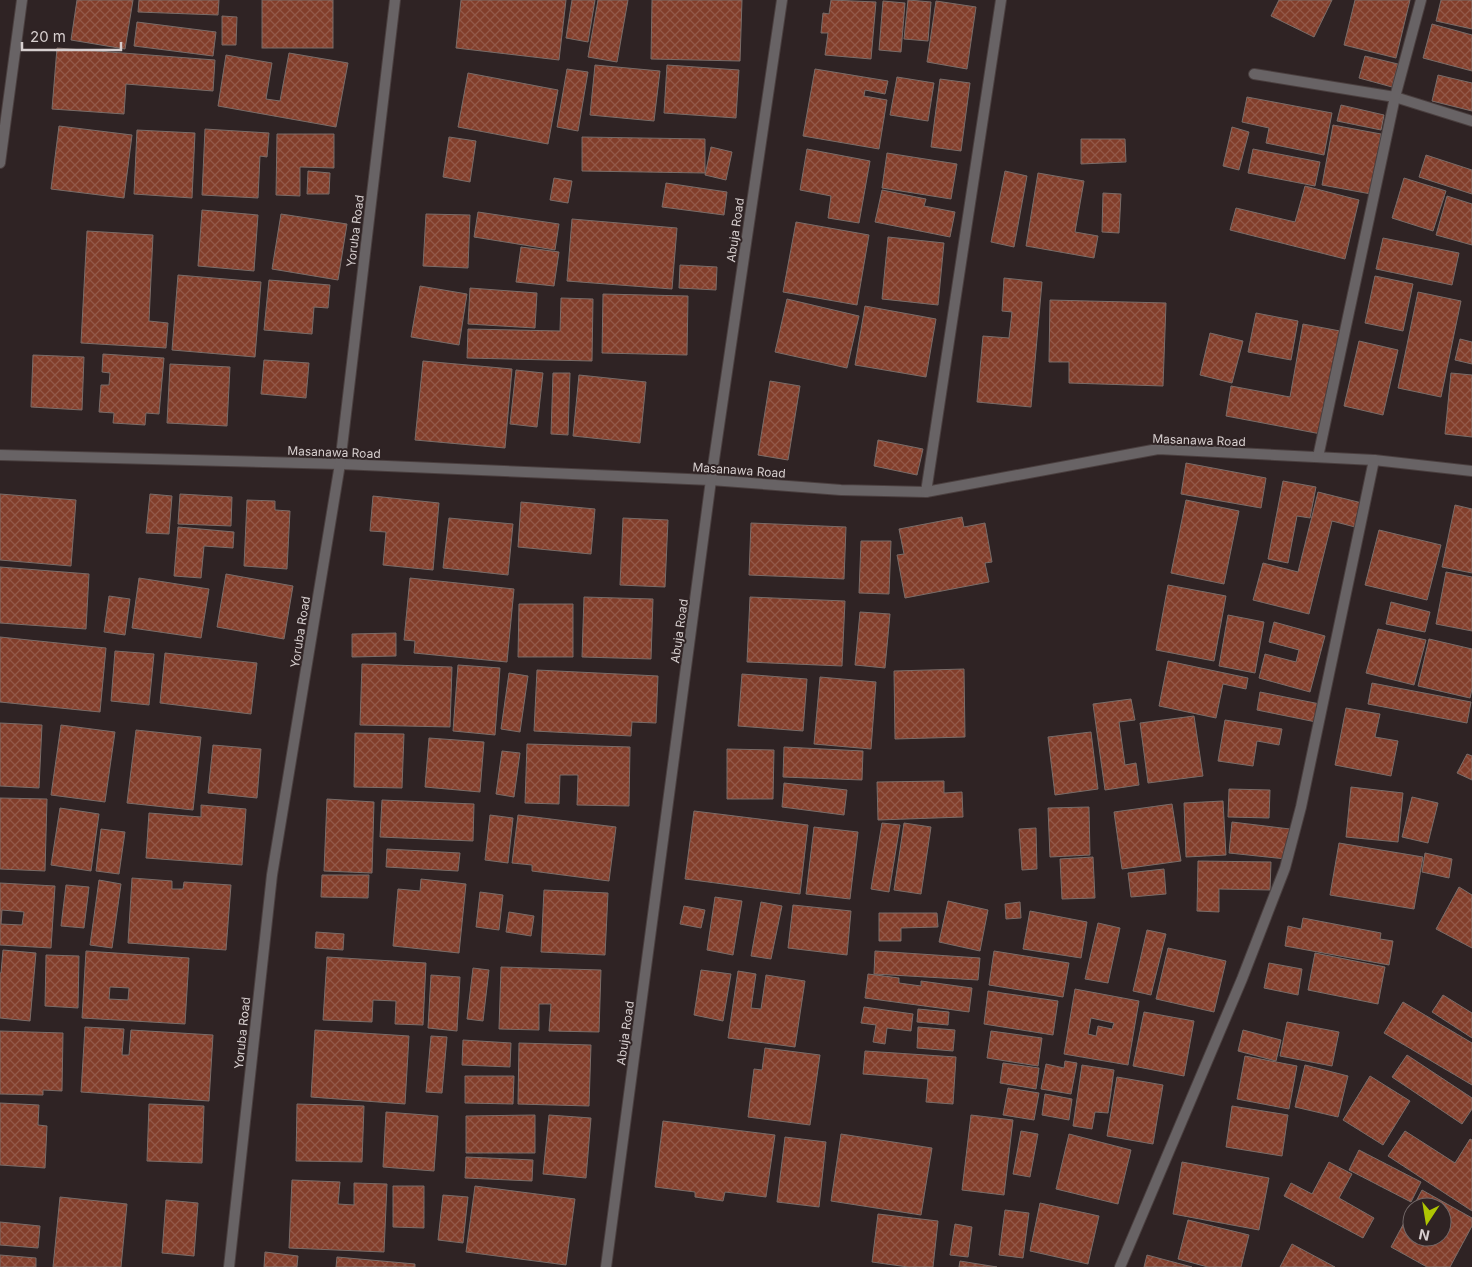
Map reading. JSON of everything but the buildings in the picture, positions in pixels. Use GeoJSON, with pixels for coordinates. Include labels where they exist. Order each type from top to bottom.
{"type":"FeatureCollection","features":[{"type":"Feature","properties":{"kind":"street"},"geometry":{"type":"LineString","coordinates":[[0,163],[22,0]]}},
{"type":"Feature","properties":{"kind":"street","name":"Yoruba Road"},"geometry":{"type":"LineString","coordinates":[[229,1267],[272,875],[340,464],[395,0]]}},
{"type":"Feature","properties":{"kind":"street","name":"Abuja Road"},"geometry":{"type":"LineString","coordinates":[[606,1267],[711,480],[782,0]]}},
{"type":"Feature","properties":{"kind":"street"},"geometry":{"type":"LineString","coordinates":[[926,492],[1001,0]]}},
{"type":"Feature","properties":{"kind":"street"},"geometry":{"type":"LineString","coordinates":[[1318,457],[1395,97],[1421,0]]}},
{"type":"Feature","properties":{"kind":"street"},"geometry":{"type":"LineString","coordinates":[[1254,74],[1395,97],[1472,121]]}},
{"type":"Feature","properties":{"kind":"street","name":"Masanawa Road"},"geometry":{"type":"LineString","coordinates":[[0,455],[340,464],[711,480],[841,490],[926,492],[1158,449],[1374,460],[1472,471]]}},
{"type":"Feature","properties":{"kind":"street"},"geometry":{"type":"LineString","coordinates":[[1120,1267],[1242,979],[1285,868],[1307,780],[1374,460]]}}]}
